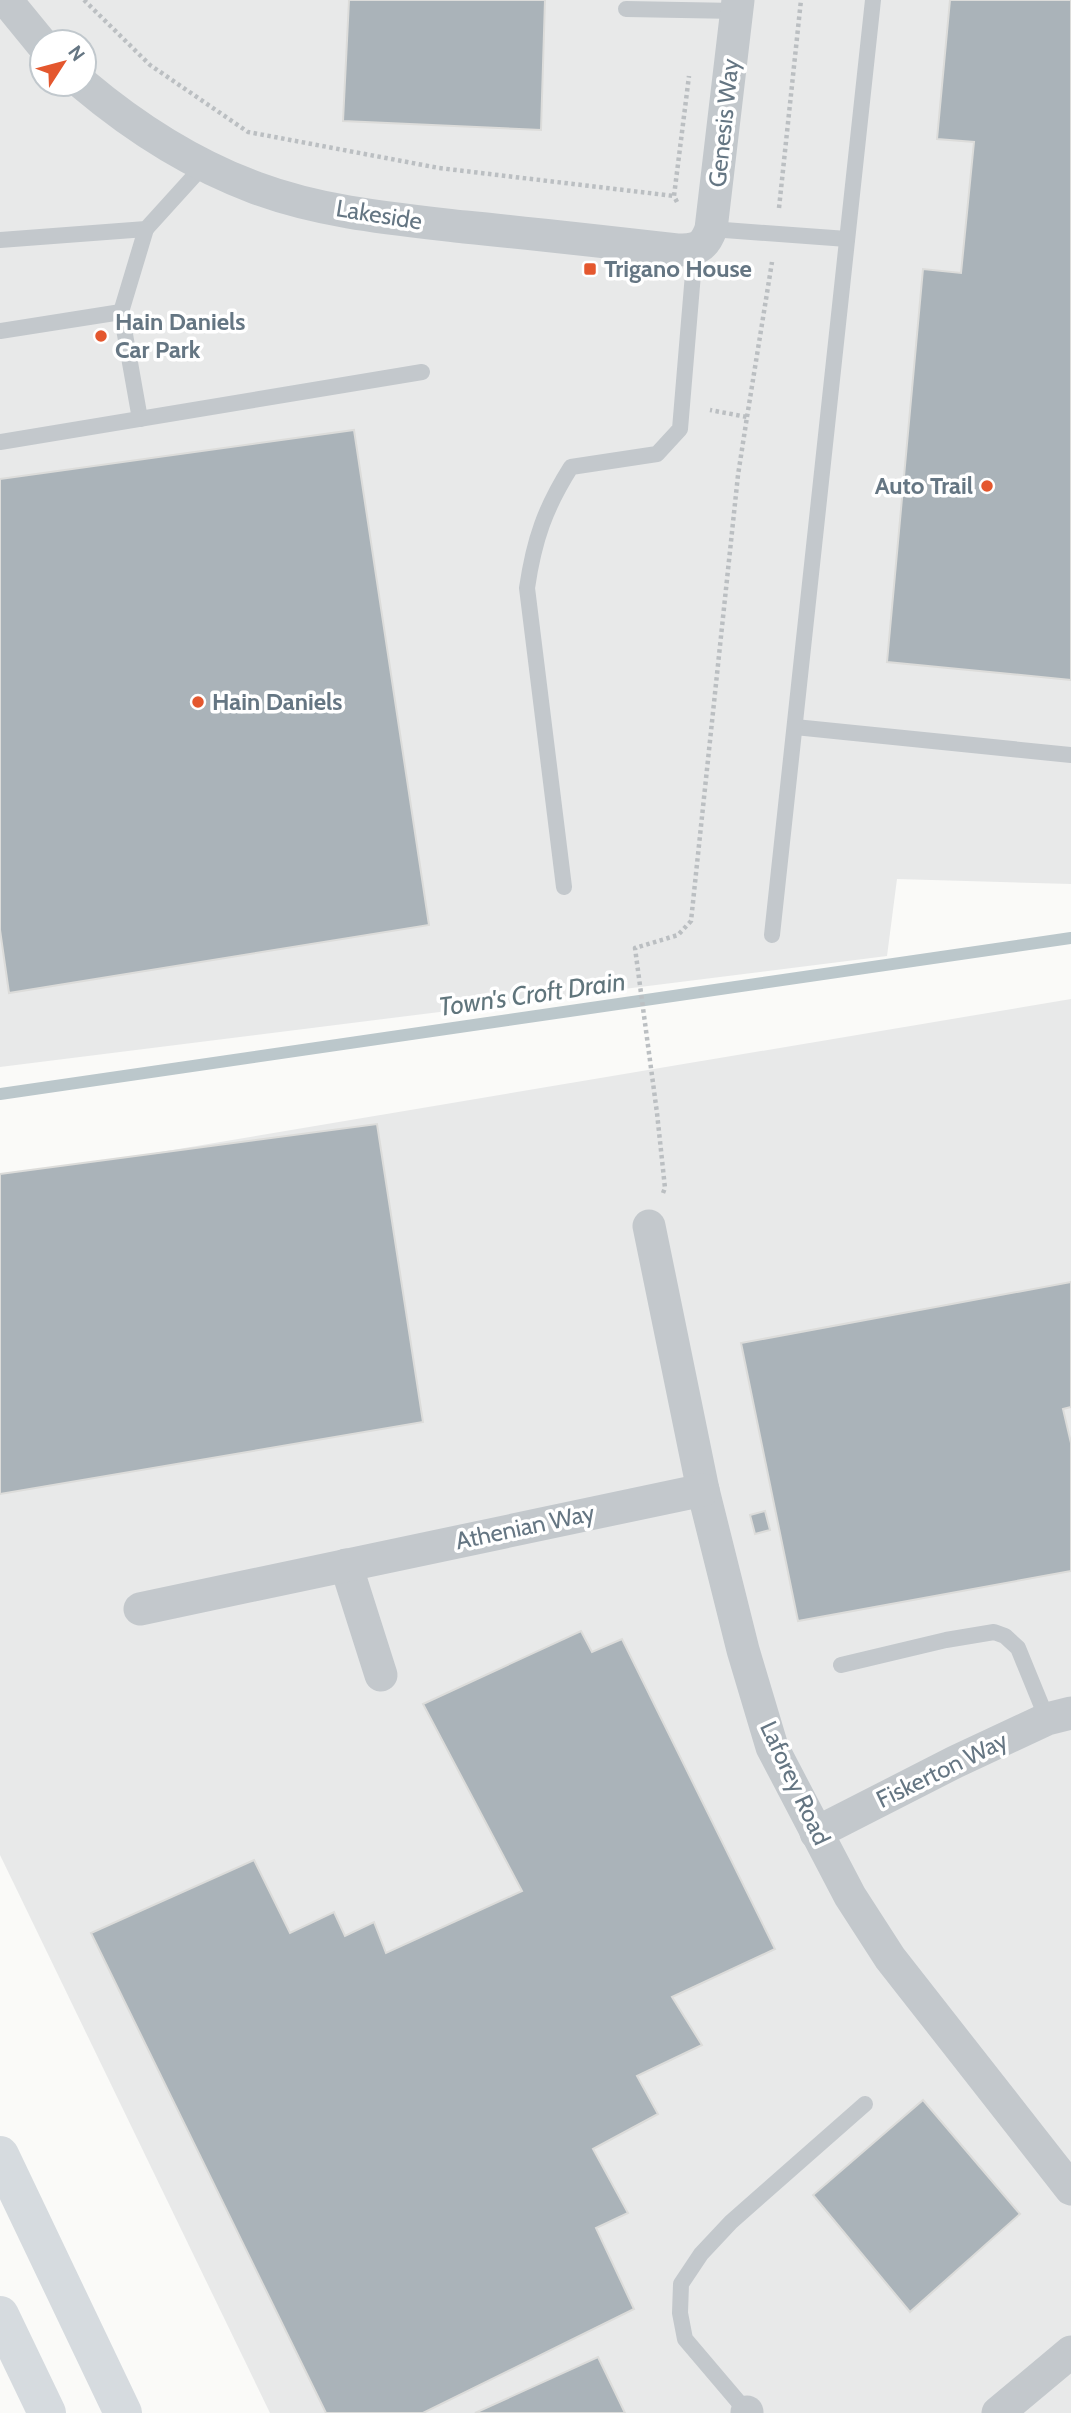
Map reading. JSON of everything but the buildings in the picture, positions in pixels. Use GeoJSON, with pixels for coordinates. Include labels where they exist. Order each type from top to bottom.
{"type":"FeatureCollection","features":[{"type":"Feature","properties":{"kind":"highway"},"geometry":{"type":"LineString","coordinates":[[0,2155],[123,2413]]}},
{"type":"Feature","properties":{"kind":"highway"},"geometry":{"type":"LineString","coordinates":[[0,2315],[47,2413]]}},
{"type":"Feature","properties":{"kind":"street"},"geometry":{"type":"LineString","coordinates":[[6,0],[29,28]]}},
{"type":"Feature","properties":{"kind":"street","name":"Genesis Way"},"geometry":{"type":"LineString","coordinates":[[704,242],[737,6]]}},
{"type":"Feature","properties":{"kind":"street","name":"Lakeside"},"geometry":{"type":"LineString","coordinates":[[98,97],[114,110],[204,165],[256,188],[315,205],[386,218],[677,250],[704,242]]}},
{"type":"Feature","properties":{"kind":"street","name":"Laforey Road"},"geometry":{"type":"LineString","coordinates":[[649,1226],[703,1490],[743,1650],[772,1747],[850,1896],[890,1958],[1071,2189]]}},
{"type":"Feature","properties":{"kind":"street","name":"Athenian Way"},"geometry":{"type":"LineString","coordinates":[[139,1609],[703,1490]]}},
{"type":"Feature","properties":{"kind":"street"},"geometry":{"type":"LineString","coordinates":[[346,1565],[381,1675]]}},
{"type":"Feature","properties":{"kind":"street","name":"Fiskerton Way"},"geometry":{"type":"LineString","coordinates":[[817,1833],[955,1762],[1059,1716]]}},
{"type":"Feature","properties":{"kind":"street"},"geometry":{"type":"LineString","coordinates":[[1006,2410],[1071,2352]]}},
{"type":"Feature","properties":{"kind":"lane"},"geometry":{"type":"LineString","coordinates":[[772,934],[873,0]]}},
{"type":"Feature","properties":{"kind":"lane"},"geometry":{"type":"LineString","coordinates":[[626,9],[737,6]]}},
{"type":"Feature","properties":{"kind":"lane"},"geometry":{"type":"LineString","coordinates":[[140,419],[121,312],[146,229],[204,165]]}},
{"type":"Feature","properties":{"kind":"lane"},"geometry":{"type":"LineString","coordinates":[[0,240],[146,229]]}},
{"type":"Feature","properties":{"kind":"lane"},"geometry":{"type":"LineString","coordinates":[[564,887],[527,588],[532,551],[552,496],[571,467],[657,454],[680,429],[704,242],[847,239]]}},
{"type":"Feature","properties":{"kind":"lane"},"geometry":{"type":"LineString","coordinates":[[0,331],[121,312]]}},
{"type":"Feature","properties":{"kind":"lane"},"geometry":{"type":"LineString","coordinates":[[0,443],[422,372]]}},
{"type":"Feature","properties":{"kind":"lane"},"geometry":{"type":"LineString","coordinates":[[795,727],[1071,755]]}},
{"type":"Feature","properties":{"kind":"lane"},"geometry":{"type":"LineString","coordinates":[[841,1665],[946,1640],[994,1632],[1005,1636],[1017,1648],[1059,1716]]}},
{"type":"Feature","properties":{"kind":"lane"},"geometry":{"type":"LineString","coordinates":[[747,2413],[685,2339],[680,2313],[681,2284],[701,2254],[731,2222],[865,2104]]}},
{"type":"Feature","properties":{"kind":"path"},"geometry":{"type":"LineString","coordinates":[[85,0],[150,65],[248,132],[439,168],[674,195]]}},
{"type":"Feature","properties":{"kind":"path"},"geometry":{"type":"LineString","coordinates":[[649,1226],[665,1188],[635,948],[678,936],[691,921],[737,475],[747,417],[699,409]]}},
{"type":"Feature","properties":{"kind":"shaded area"},"geometry":{"type":"Polygon","coordinates":[[[0,0],[1071,0],[1071,884],[897,879],[887,956],[0,1067],[0,0]]]}},
{"type":"Feature","properties":{"kind":"shaded area"},"geometry":{"type":"Polygon","coordinates":[[[1071,999],[1071,2413],[270,2413],[0,1855],[0,1179],[1071,999]]]}},
{"type":"Feature","properties":{"kind":"waterway","name":"Town's Croft Drain"},"geometry":{"type":"LineString","coordinates":[[0,1094],[1071,938]]}},
{"type":"Feature","properties":{"kind":"place","name":"Trigano House"},"geometry":{"type":"Point","coordinates":[590,269]}},
{"type":"Feature","properties":{"kind":"place","name":"Hain Daniels Car Park"},"geometry":{"type":"Point","coordinates":[101,336]}},
{"type":"Feature","properties":{"kind":"place","name":"Auto Trail"},"geometry":{"type":"Point","coordinates":[987,486]}},
{"type":"Feature","properties":{"kind":"place","name":"Hain Daniels"},"geometry":{"type":"Point","coordinates":[198,702]}}]}
